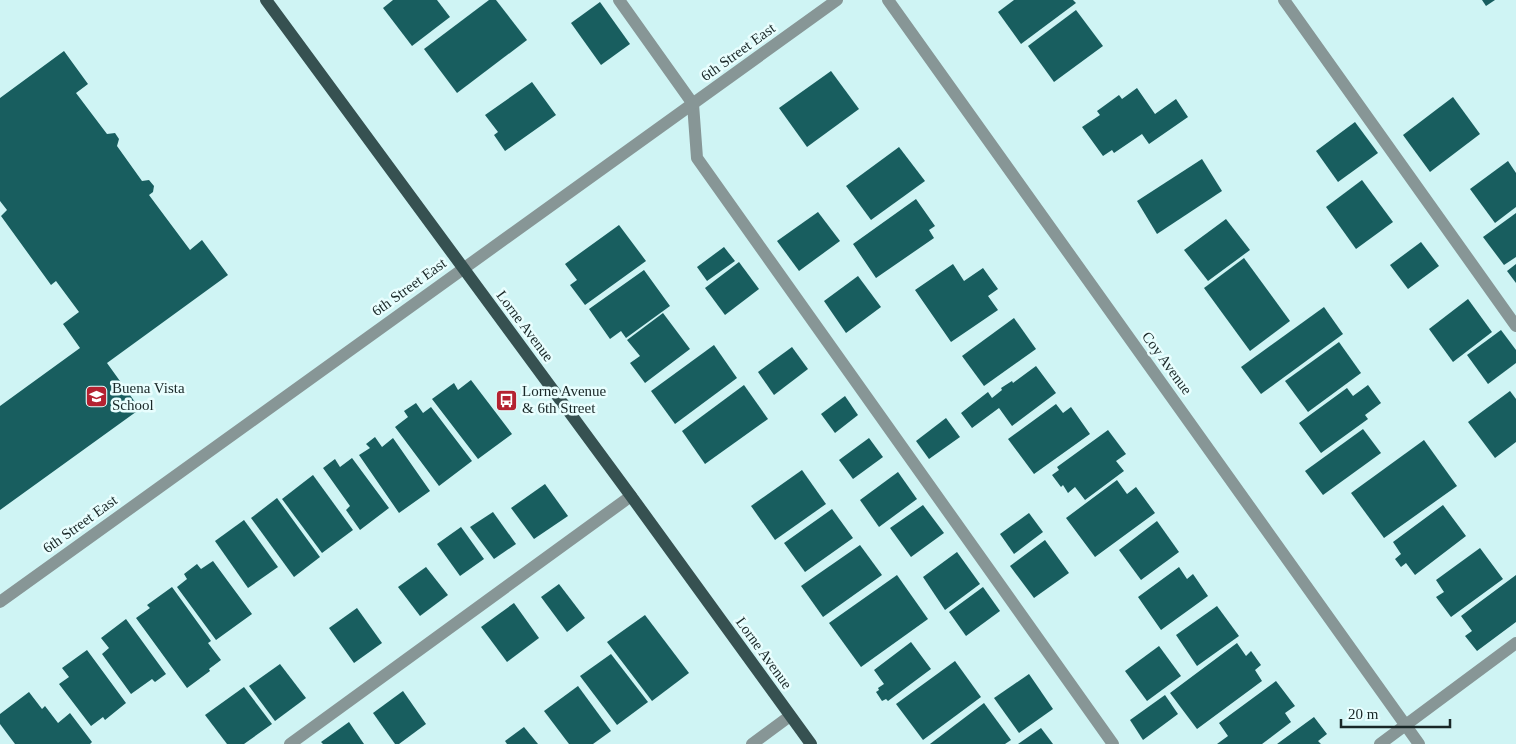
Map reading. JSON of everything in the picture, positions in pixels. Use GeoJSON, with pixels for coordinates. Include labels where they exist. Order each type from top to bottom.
{"type":"FeatureCollection","features":[{"type":"Feature","properties":{"kind":"main road","name":"Lorne Avenue"},"geometry":{"type":"LineString","coordinates":[[266,0],[811,744]]}},
{"type":"Feature","properties":{"kind":"street"},"geometry":{"type":"LineString","coordinates":[[618,0],[693,104],[697,158],[1113,744]]}},
{"type":"Feature","properties":{"kind":"street","name":"6th Street East"},"geometry":{"type":"LineString","coordinates":[[0,602],[837,0]]}},
{"type":"Feature","properties":{"kind":"street","name":"Coy Avenue"},"geometry":{"type":"LineString","coordinates":[[888,0],[1419,744]]}},
{"type":"Feature","properties":{"kind":"street"},"geometry":{"type":"LineString","coordinates":[[1284,0],[1516,326]]}},
{"type":"Feature","properties":{"kind":"street"},"geometry":{"type":"LineString","coordinates":[[290,744],[631,496]]}},
{"type":"Feature","properties":{"kind":"street"},"geometry":{"type":"LineString","coordinates":[[1380,744],[1516,643]]}},
{"type":"Feature","properties":{"kind":"street"},"geometry":{"type":"LineString","coordinates":[[752,744],[790,716]]}},
{"type":"Feature","properties":{"kind":"building"},"geometry":{"type":"Polygon","coordinates":[[[393,0],[437,0],[450,17],[412,46],[383,8],[393,0]]]}},
{"type":"Feature","properties":{"kind":"building"},"geometry":{"type":"Polygon","coordinates":[[[489,0],[496,0],[527,40],[457,93],[424,49],[489,0]]]}},
{"type":"Feature","properties":{"kind":"building"},"geometry":{"type":"Polygon","coordinates":[[[1014,0],[1073,0],[1076,3],[1021,44],[998,12],[1014,0]]]}},
{"type":"Feature","properties":{"kind":"building"},"geometry":{"type":"Polygon","coordinates":[[[1482,0],[1495,0],[1486,6],[1482,0]]]}},
{"type":"Feature","properties":{"kind":"building"},"geometry":{"type":"Polygon","coordinates":[[[600,2],[630,44],[601,65],[571,23],[600,2]]]}},
{"type":"Feature","properties":{"kind":"building"},"geometry":{"type":"Polygon","coordinates":[[[1076,10],[1103,46],[1054,82],[1028,46],[1076,10]]]}},
{"type":"Feature","properties":{"kind":"building"},"geometry":{"type":"Polygon","coordinates":[[[64,51],[88,84],[76,93],[107,134],[115,133],[119,139],[117,146],[142,181],[149,180],[154,186],[153,192],[149,195],[190,250],[202,240],[228,275],[107,363],[140,409],[0,510],[0,406],[80,348],[63,324],[79,312],[56,281],[51,285],[1,216],[7,210],[0,201],[0,98],[64,51]]]}},
{"type":"Feature","properties":{"kind":"building"},"geometry":{"type":"Polygon","coordinates":[[[831,71],[859,109],[807,147],[779,108],[831,71]]]}},
{"type":"Feature","properties":{"kind":"building"},"geometry":{"type":"Polygon","coordinates":[[[532,82],[556,115],[505,151],[494,135],[498,132],[485,115],[532,82]]]}},
{"type":"Feature","properties":{"kind":"building"},"geometry":{"type":"Polygon","coordinates":[[[1137,88],[1155,114],[1176,99],[1188,117],[1149,144],[1142,134],[1114,153],[1112,150],[1103,156],[1082,127],[1100,115],[1097,111],[1119,95],[1122,99],[1137,88]]]}},
{"type":"Feature","properties":{"kind":"building"},"geometry":{"type":"Polygon","coordinates":[[[1453,97],[1480,134],[1430,172],[1403,135],[1453,97]]]}},
{"type":"Feature","properties":{"kind":"building"},"geometry":{"type":"Polygon","coordinates":[[[1355,122],[1378,153],[1338,182],[1316,151],[1355,122]]]}},
{"type":"Feature","properties":{"kind":"building"},"geometry":{"type":"Polygon","coordinates":[[[899,147],[925,181],[871,220],[846,186],[899,147]]]}},
{"type":"Feature","properties":{"kind":"building"},"geometry":{"type":"Polygon","coordinates":[[[1202,159],[1222,191],[1157,234],[1137,201],[1202,159]]]}},
{"type":"Feature","properties":{"kind":"building"},"geometry":{"type":"Polygon","coordinates":[[[1508,161],[1516,173],[1516,207],[1495,223],[1470,189],[1508,161]]]}},
{"type":"Feature","properties":{"kind":"building"},"geometry":{"type":"Polygon","coordinates":[[[1362,180],[1393,222],[1356,249],[1326,207],[1362,180]]]}},
{"type":"Feature","properties":{"kind":"building"},"geometry":{"type":"Polygon","coordinates":[[[916,199],[935,226],[929,230],[934,238],[876,278],[853,244],[916,199]]]}},
{"type":"Feature","properties":{"kind":"building"},"geometry":{"type":"Polygon","coordinates":[[[818,212],[840,241],[799,271],[777,241],[818,212]]]}},
{"type":"Feature","properties":{"kind":"building"},"geometry":{"type":"Polygon","coordinates":[[[1516,213],[1516,257],[1504,265],[1483,237],[1516,213]]]}},
{"type":"Feature","properties":{"kind":"building"},"geometry":{"type":"Polygon","coordinates":[[[1226,219],[1250,250],[1208,281],[1184,250],[1226,219]]]}},
{"type":"Feature","properties":{"kind":"building"},"geometry":{"type":"Polygon","coordinates":[[[619,225],[646,261],[585,305],[570,285],[577,280],[565,264],[619,225]]]}},
{"type":"Feature","properties":{"kind":"building"},"geometry":{"type":"Polygon","coordinates":[[[1421,242],[1439,266],[1408,289],[1390,265],[1421,242]]]}},
{"type":"Feature","properties":{"kind":"building"},"geometry":{"type":"Polygon","coordinates":[[[724,247],[735,261],[707,281],[697,267],[724,247]]]}},
{"type":"Feature","properties":{"kind":"building"},"geometry":{"type":"Polygon","coordinates":[[[1244,258],[1290,321],[1250,351],[1204,288],[1244,258]]]}},
{"type":"Feature","properties":{"kind":"building"},"geometry":{"type":"Polygon","coordinates":[[[739,262],[759,289],[725,315],[705,288],[739,262]]]}},
{"type":"Feature","properties":{"kind":"building"},"geometry":{"type":"Polygon","coordinates":[[[953,264],[964,281],[983,268],[998,289],[988,296],[998,310],[951,342],[915,290],[953,264]]]}},
{"type":"Feature","properties":{"kind":"building"},"geometry":{"type":"Polygon","coordinates":[[[1516,264],[1516,283],[1507,271],[1516,264]]]}},
{"type":"Feature","properties":{"kind":"building"},"geometry":{"type":"Polygon","coordinates":[[[644,270],[670,306],[626,338],[621,331],[610,339],[589,309],[644,270]]]}},
{"type":"Feature","properties":{"kind":"building"},"geometry":{"type":"Polygon","coordinates":[[[858,276],[881,307],[846,333],[824,301],[858,276]]]}},
{"type":"Feature","properties":{"kind":"building"},"geometry":{"type":"Polygon","coordinates":[[[1468,299],[1492,332],[1453,362],[1429,329],[1468,299]]]}},
{"type":"Feature","properties":{"kind":"building"},"geometry":{"type":"Polygon","coordinates":[[[1324,307],[1343,334],[1261,394],[1241,367],[1324,307]]]}},
{"type":"Feature","properties":{"kind":"building"},"geometry":{"type":"Polygon","coordinates":[[[663,313],[690,349],[645,383],[630,363],[640,356],[627,340],[663,313]]]}},
{"type":"Feature","properties":{"kind":"building"},"geometry":{"type":"Polygon","coordinates":[[[1014,318],[1036,349],[984,386],[962,356],[1014,318]]]}},
{"type":"Feature","properties":{"kind":"building"},"geometry":{"type":"Polygon","coordinates":[[[1501,330],[1516,350],[1516,363],[1488,384],[1467,355],[1501,330]]]}},
{"type":"Feature","properties":{"kind":"building"},"geometry":{"type":"Polygon","coordinates":[[[1339,342],[1361,373],[1308,412],[1285,381],[1339,342]]]}},
{"type":"Feature","properties":{"kind":"building"},"geometry":{"type":"Polygon","coordinates":[[[714,345],[737,378],[675,424],[651,391],[714,345]]]}},
{"type":"Feature","properties":{"kind":"building"},"geometry":{"type":"Polygon","coordinates":[[[792,347],[808,369],[774,395],[758,372],[792,347]]]}},
{"type":"Feature","properties":{"kind":"building"},"geometry":{"type":"Polygon","coordinates":[[[1036,366],[1056,393],[1012,426],[999,408],[972,428],[961,413],[988,392],[992,398],[1002,390],[1001,388],[1012,381],[1013,383],[1036,366]]]}},
{"type":"Feature","properties":{"kind":"building"},"geometry":{"type":"Polygon","coordinates":[[[471,380],[512,434],[478,459],[432,399],[454,383],[458,390],[471,380]]]}},
{"type":"Feature","properties":{"kind":"building"},"geometry":{"type":"Polygon","coordinates":[[[744,385],[768,419],[705,464],[682,431],[744,385]]]}},
{"type":"Feature","properties":{"kind":"building"},"geometry":{"type":"Polygon","coordinates":[[[1368,385],[1381,403],[1365,415],[1368,419],[1321,453],[1299,423],[1347,388],[1353,396],[1368,385]]]}},
{"type":"Feature","properties":{"kind":"building"},"geometry":{"type":"Polygon","coordinates":[[[1510,391],[1516,399],[1516,442],[1495,458],[1468,422],[1510,391]]]}},
{"type":"Feature","properties":{"kind":"building"},"geometry":{"type":"Polygon","coordinates":[[[845,396],[858,415],[835,433],[821,414],[845,396]]]}},
{"type":"Feature","properties":{"kind":"building"},"geometry":{"type":"Polygon","coordinates":[[[416,403],[423,413],[431,407],[472,461],[439,486],[395,427],[408,417],[404,411],[416,403]]]}},
{"type":"Feature","properties":{"kind":"building"},"geometry":{"type":"Polygon","coordinates":[[[1056,404],[1063,413],[1071,407],[1090,434],[1034,474],[1008,439],[1056,404]]]}},
{"type":"Feature","properties":{"kind":"building"},"geometry":{"type":"Polygon","coordinates":[[[946,418],[960,437],[929,459],[916,441],[946,418]]]}},
{"type":"Feature","properties":{"kind":"building"},"geometry":{"type":"Polygon","coordinates":[[[1363,429],[1381,453],[1323,495],[1305,471],[1363,429]]]}},
{"type":"Feature","properties":{"kind":"building"},"geometry":{"type":"Polygon","coordinates":[[[1108,430],[1126,454],[1116,461],[1124,471],[1085,500],[1075,487],[1068,493],[1063,485],[1061,487],[1052,475],[1059,470],[1057,467],[1108,430]]]}},
{"type":"Feature","properties":{"kind":"building"},"geometry":{"type":"Polygon","coordinates":[[[375,437],[382,447],[393,438],[430,491],[399,513],[359,455],[370,448],[366,444],[375,437]]]}},
{"type":"Feature","properties":{"kind":"building"},"geometry":{"type":"Polygon","coordinates":[[[869,438],[883,457],[853,479],[839,460],[869,438]]]}},
{"type":"Feature","properties":{"kind":"building"},"geometry":{"type":"Polygon","coordinates":[[[1424,440],[1457,486],[1384,538],[1351,493],[1424,440]]]}},
{"type":"Feature","properties":{"kind":"building"},"geometry":{"type":"Polygon","coordinates":[[[352,458],[389,508],[360,530],[346,510],[350,506],[323,468],[335,459],[340,467],[352,458]]]}},
{"type":"Feature","properties":{"kind":"building"},"geometry":{"type":"Polygon","coordinates":[[[802,470],[826,504],[775,540],[751,506],[802,470]]]}},
{"type":"Feature","properties":{"kind":"building"},"geometry":{"type":"Polygon","coordinates":[[[898,472],[917,499],[879,527],[860,500],[898,472]]]}},
{"type":"Feature","properties":{"kind":"building"},"geometry":{"type":"Polygon","coordinates":[[[313,475],[353,530],[322,553],[282,499],[313,475]]]}},
{"type":"Feature","properties":{"kind":"building"},"geometry":{"type":"Polygon","coordinates":[[[1117,480],[1127,494],[1136,487],[1155,513],[1095,557],[1066,518],[1117,480]]]}},
{"type":"Feature","properties":{"kind":"building"},"geometry":{"type":"Polygon","coordinates":[[[545,484],[568,516],[534,539],[511,508],[545,484]]]}},
{"type":"Feature","properties":{"kind":"building"},"geometry":{"type":"Polygon","coordinates":[[[277,498],[320,557],[294,577],[251,518],[277,498]]]}},
{"type":"Feature","properties":{"kind":"building"},"geometry":{"type":"Polygon","coordinates":[[[923,505],[944,533],[911,557],[890,528],[923,505]]]}},
{"type":"Feature","properties":{"kind":"building"},"geometry":{"type":"Polygon","coordinates":[[[1443,505],[1466,536],[1415,575],[1406,563],[1401,567],[1395,559],[1401,554],[1393,542],[1443,505]]]}},
{"type":"Feature","properties":{"kind":"building"},"geometry":{"type":"Polygon","coordinates":[[[832,509],[853,538],[805,572],[784,543],[832,509]]]}},
{"type":"Feature","properties":{"kind":"building"},"geometry":{"type":"Polygon","coordinates":[[[493,512],[516,544],[494,559],[470,527],[493,512]]]}},
{"type":"Feature","properties":{"kind":"building"},"geometry":{"type":"Polygon","coordinates":[[[1029,513],[1043,532],[1014,554],[1000,534],[1029,513]]]}},
{"type":"Feature","properties":{"kind":"building"},"geometry":{"type":"Polygon","coordinates":[[[244,520],[278,567],[248,588],[215,541],[244,520]]]}},
{"type":"Feature","properties":{"kind":"building"},"geometry":{"type":"Polygon","coordinates":[[[1157,521],[1179,552],[1141,580],[1119,550],[1157,521]]]}},
{"type":"Feature","properties":{"kind":"building"},"geometry":{"type":"Polygon","coordinates":[[[461,527],[484,559],[460,576],[437,544],[461,527]]]}},
{"type":"Feature","properties":{"kind":"building"},"geometry":{"type":"Polygon","coordinates":[[[1045,540],[1069,573],[1034,598],[1010,566],[1045,540]]]}},
{"type":"Feature","properties":{"kind":"building"},"geometry":{"type":"Polygon","coordinates":[[[860,545],[882,575],[823,617],[801,586],[860,545]]]}},
{"type":"Feature","properties":{"kind":"building"},"geometry":{"type":"Polygon","coordinates":[[[1480,548],[1503,579],[1451,617],[1436,597],[1444,592],[1436,580],[1480,548]]]}},
{"type":"Feature","properties":{"kind":"building"},"geometry":{"type":"Polygon","coordinates":[[[957,552],[980,584],[945,610],[923,577],[957,552]]]}},
{"type":"Feature","properties":{"kind":"building"},"geometry":{"type":"Polygon","coordinates":[[[213,561],[252,614],[216,640],[177,587],[187,579],[184,574],[197,564],[201,569],[213,561]]]}},
{"type":"Feature","properties":{"kind":"building"},"geometry":{"type":"Polygon","coordinates":[[[426,567],[448,595],[420,616],[398,587],[426,567]]]}},
{"type":"Feature","properties":{"kind":"building"},"geometry":{"type":"Polygon","coordinates":[[[1179,567],[1187,579],[1193,574],[1208,596],[1161,630],[1138,597],[1179,567]]]}},
{"type":"Feature","properties":{"kind":"building"},"geometry":{"type":"Polygon","coordinates":[[[897,575],[928,619],[861,667],[829,623],[897,575]]]}},
{"type":"Feature","properties":{"kind":"building"},"geometry":{"type":"Polygon","coordinates":[[[1516,575],[1516,622],[1477,651],[1465,636],[1472,631],[1461,616],[1516,575]]]}},
{"type":"Feature","properties":{"kind":"building"},"geometry":{"type":"Polygon","coordinates":[[[559,584],[585,618],[567,632],[541,597],[559,584]]]}},
{"type":"Feature","properties":{"kind":"building"},"geometry":{"type":"Polygon","coordinates":[[[172,587],[211,641],[208,643],[221,660],[187,688],[136,618],[150,608],[147,605],[172,587]]]}},
{"type":"Feature","properties":{"kind":"building"},"geometry":{"type":"Polygon","coordinates":[[[983,587],[1000,611],[966,636],[949,612],[983,587]]]}},
{"type":"Feature","properties":{"kind":"building"},"geometry":{"type":"Polygon","coordinates":[[[514,603],[539,638],[507,662],[481,627],[514,603]]]}},
{"type":"Feature","properties":{"kind":"building"},"geometry":{"type":"Polygon","coordinates":[[[1217,606],[1239,636],[1197,666],[1176,635],[1217,606]]]}},
{"type":"Feature","properties":{"kind":"building"},"geometry":{"type":"Polygon","coordinates":[[[357,608],[382,643],[354,663],[329,628],[357,608]]]}},
{"type":"Feature","properties":{"kind":"building"},"geometry":{"type":"Polygon","coordinates":[[[645,615],[689,673],[652,701],[607,642],[645,615]]]}},
{"type":"Feature","properties":{"kind":"building"},"geometry":{"type":"Polygon","coordinates":[[[126,619],[166,674],[155,682],[152,679],[131,694],[102,654],[109,648],[101,638],[126,619]]]}},
{"type":"Feature","properties":{"kind":"building"},"geometry":{"type":"Polygon","coordinates":[[[911,642],[931,669],[888,701],[886,699],[882,701],[876,692],[884,684],[874,670],[911,642]]]}},
{"type":"Feature","properties":{"kind":"building"},"geometry":{"type":"Polygon","coordinates":[[[1237,643],[1246,656],[1251,651],[1261,665],[1255,670],[1262,681],[1197,729],[1170,693],[1237,643]]]}},
{"type":"Feature","properties":{"kind":"building"},"geometry":{"type":"Polygon","coordinates":[[[1159,646],[1181,676],[1147,701],[1125,671],[1159,646]]]}},
{"type":"Feature","properties":{"kind":"building"},"geometry":{"type":"Polygon","coordinates":[[[87,650],[126,703],[105,720],[103,717],[91,726],[59,684],[69,677],[62,668],[87,650]]]}},
{"type":"Feature","properties":{"kind":"building"},"geometry":{"type":"Polygon","coordinates":[[[611,654],[648,702],[617,725],[580,676],[611,654]]]}},
{"type":"Feature","properties":{"kind":"building"},"geometry":{"type":"Polygon","coordinates":[[[955,661],[981,697],[923,740],[896,704],[955,661]]]}},
{"type":"Feature","properties":{"kind":"building"},"geometry":{"type":"Polygon","coordinates":[[[280,664],[306,698],[275,721],[249,686],[280,664]]]}},
{"type":"Feature","properties":{"kind":"building"},"geometry":{"type":"Polygon","coordinates":[[[1029,674],[1053,709],[1019,733],[994,698],[1029,674]]]}},
{"type":"Feature","properties":{"kind":"building"},"geometry":{"type":"Polygon","coordinates":[[[1276,681],[1295,706],[1285,713],[1291,722],[1262,744],[1217,744],[1228,736],[1219,723],[1276,681]]]}},
{"type":"Feature","properties":{"kind":"building"},"geometry":{"type":"Polygon","coordinates":[[[578,686],[611,731],[593,744],[569,744],[544,711],[578,686]]]}},
{"type":"Feature","properties":{"kind":"building"},"geometry":{"type":"Polygon","coordinates":[[[244,687],[272,724],[244,744],[227,744],[205,715],[244,687]]]}},
{"type":"Feature","properties":{"kind":"building"},"geometry":{"type":"Polygon","coordinates":[[[403,691],[426,724],[399,744],[395,744],[373,713],[403,691]]]}},
{"type":"Feature","properties":{"kind":"building"},"geometry":{"type":"Polygon","coordinates":[[[29,692],[42,709],[45,706],[58,723],[70,713],[92,742],[90,744],[15,744],[0,724],[0,714],[29,692]]]}},
{"type":"Feature","properties":{"kind":"building"},"geometry":{"type":"Polygon","coordinates":[[[1165,695],[1178,714],[1143,740],[1130,720],[1165,695]]]}},
{"type":"Feature","properties":{"kind":"building"},"geometry":{"type":"Polygon","coordinates":[[[984,703],[1011,740],[1005,744],[930,744],[984,703]]]}},
{"type":"Feature","properties":{"kind":"building"},"geometry":{"type":"Polygon","coordinates":[[[1314,717],[1327,734],[1318,741],[1321,744],[1277,744],[1314,717]]]}},
{"type":"Feature","properties":{"kind":"building"},"geometry":{"type":"Polygon","coordinates":[[[349,722],[364,744],[323,744],[321,742],[349,722]]]}},
{"type":"Feature","properties":{"kind":"building"},"geometry":{"type":"Polygon","coordinates":[[[524,727],[538,744],[507,744],[505,741],[524,727]]]}},
{"type":"Feature","properties":{"kind":"building"},"geometry":{"type":"Polygon","coordinates":[[[1041,728],[1053,744],[1018,744],[1041,728]]]}},
{"type":"Feature","properties":{"kind":"place","name":"Buena Vista School"},"geometry":{"type":"Point","coordinates":[96,397]}},
{"type":"Feature","properties":{"kind":"place","name":"Lorne Avenue & 6th Street"},"geometry":{"type":"Point","coordinates":[506,400]}}]}
